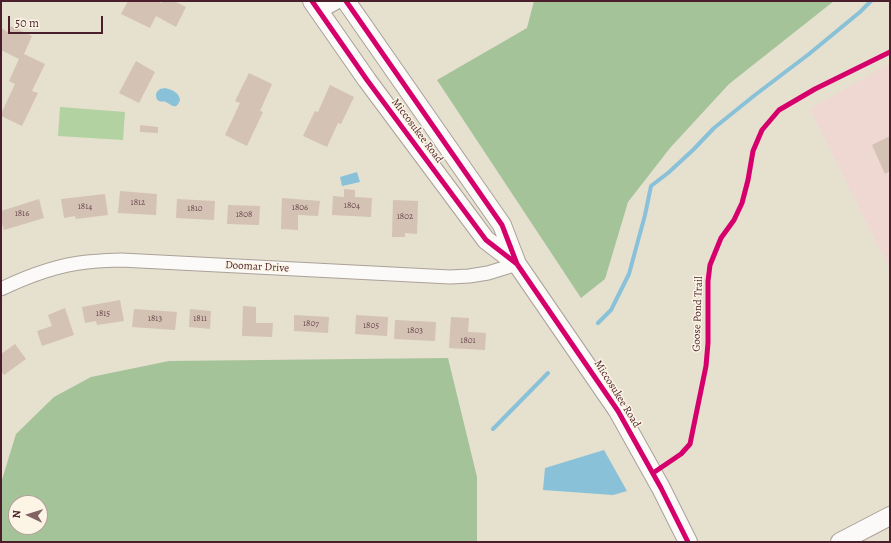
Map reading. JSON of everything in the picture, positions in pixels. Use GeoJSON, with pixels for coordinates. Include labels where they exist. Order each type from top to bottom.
{"type":"FeatureCollection","features":[{"type":"Feature","properties":{"kind":"street","name":"Miccosukee Road"},"geometry":{"type":"LineString","coordinates":[[346,1],[502,226],[517,264],[621,417],[661,488],[688,542]]}},
{"type":"Feature","properties":{"kind":"street","name":"Miccosukee Road"},"geometry":{"type":"LineString","coordinates":[[321,4],[367,80],[486,240],[517,264]]}},
{"type":"Feature","properties":{"kind":"street","name":"Doomar Drive"},"geometry":{"type":"LineString","coordinates":[[1,289],[20,280],[56,268],[86,262],[121,260],[450,277],[488,273],[517,264]]}},
{"type":"Feature","properties":{"kind":"street"},"geometry":{"type":"LineString","coordinates":[[840,542],[890,516]]}},
{"type":"Feature","properties":{"kind":"shaded area"},"geometry":{"type":"Polygon","coordinates":[[[890,63],[890,270],[810,109],[890,63]]]}},
{"type":"Feature","properties":{"kind":"green space"},"geometry":{"type":"Polygon","coordinates":[[[534,1],[834,1],[729,84],[670,148],[628,202],[605,279],[581,298],[437,80],[527,28],[534,1]]]}},
{"type":"Feature","properties":{"kind":"green space"},"geometry":{"type":"Polygon","coordinates":[[[60,107],[125,112],[123,140],[58,136],[60,107]]]}},
{"type":"Feature","properties":{"kind":"green space"},"geometry":{"type":"Polygon","coordinates":[[[448,358],[477,477],[477,542],[1,542],[1,483],[16,434],[54,397],[91,377],[169,361],[448,358]]]}},
{"type":"Feature","properties":{"kind":"water"},"geometry":{"type":"Polygon","coordinates":[[[165,88],[177,93],[180,100],[177,105],[174,106],[157,99],[156,94],[158,91],[165,88]]]}},
{"type":"Feature","properties":{"kind":"water"},"geometry":{"type":"Polygon","coordinates":[[[357,172],[360,182],[342,186],[340,177],[357,172]]]}},
{"type":"Feature","properties":{"kind":"water"},"geometry":{"type":"Polygon","coordinates":[[[604,450],[627,491],[613,495],[543,490],[545,468],[604,450]]]}},
{"type":"Feature","properties":{"kind":"building"},"geometry":{"type":"Polygon","coordinates":[[[128,1],[156,1],[161,3],[162,1],[174,1],[186,7],[176,27],[156,16],[150,28],[121,14],[128,1]]]}},
{"type":"Feature","properties":{"kind":"building"},"geometry":{"type":"Polygon","coordinates":[[[11,26],[32,36],[24,54],[45,64],[32,91],[38,93],[22,126],[1,116],[15,84],[9,81],[19,59],[1,50],[1,28],[8,32],[11,26]]]}},
{"type":"Feature","properties":{"kind":"building"},"geometry":{"type":"Polygon","coordinates":[[[136,61],[155,72],[139,103],[119,93],[136,61]]]}},
{"type":"Feature","properties":{"kind":"building"},"geometry":{"type":"Polygon","coordinates":[[[249,73],[272,84],[260,111],[263,112],[247,146],[225,135],[240,103],[235,101],[249,73]]]}},
{"type":"Feature","properties":{"kind":"building"},"geometry":{"type":"Polygon","coordinates":[[[330,85],[354,97],[341,124],[338,123],[327,147],[303,136],[315,111],[318,112],[330,85]]]}},
{"type":"Feature","properties":{"kind":"building"},"geometry":{"type":"Polygon","coordinates":[[[140,125],[158,127],[158,133],[140,132],[140,125]]]}},
{"type":"Feature","properties":{"kind":"building"},"geometry":{"type":"Polygon","coordinates":[[[890,136],[890,171],[885,174],[872,145],[890,136]]]}},
{"type":"Feature","properties":{"kind":"building"},"geometry":{"type":"Polygon","coordinates":[[[344,189],[355,190],[355,197],[372,198],[371,217],[332,215],[333,196],[344,197],[344,189]]]}},
{"type":"Feature","properties":{"kind":"building"},"geometry":{"type":"Polygon","coordinates":[[[120,191],[157,194],[156,215],[118,213],[120,191]]]}},
{"type":"Feature","properties":{"kind":"building"},"geometry":{"type":"Polygon","coordinates":[[[105,194],[108,215],[76,219],[75,216],[64,218],[61,199],[105,194]]]}},
{"type":"Feature","properties":{"kind":"building"},"geometry":{"type":"Polygon","coordinates":[[[282,198],[320,201],[318,216],[298,215],[298,230],[281,229],[282,198]]]}},
{"type":"Feature","properties":{"kind":"building"},"geometry":{"type":"Polygon","coordinates":[[[39,199],[44,218],[4,230],[1,221],[1,211],[39,199]]]}},
{"type":"Feature","properties":{"kind":"building"},"geometry":{"type":"Polygon","coordinates":[[[177,199],[215,201],[214,220],[176,218],[177,199]]]}},
{"type":"Feature","properties":{"kind":"building"},"geometry":{"type":"Polygon","coordinates":[[[393,200],[418,201],[417,234],[405,233],[405,237],[392,237],[393,200]]]}},
{"type":"Feature","properties":{"kind":"building"},"geometry":{"type":"Polygon","coordinates":[[[228,205],[260,206],[259,225],[227,224],[228,205]]]}},
{"type":"Feature","properties":{"kind":"building"},"geometry":{"type":"Polygon","coordinates":[[[120,300],[124,321],[97,325],[96,321],[85,323],[82,307],[120,300]]]}},
{"type":"Feature","properties":{"kind":"building"},"geometry":{"type":"Polygon","coordinates":[[[243,306],[256,307],[256,323],[273,323],[272,337],[242,336],[243,306]]]}},
{"type":"Feature","properties":{"kind":"building"},"geometry":{"type":"Polygon","coordinates":[[[65,308],[74,335],[42,346],[37,331],[52,326],[48,315],[65,308]]]}},
{"type":"Feature","properties":{"kind":"building"},"geometry":{"type":"Polygon","coordinates":[[[134,309],[177,312],[175,330],[132,327],[134,309]]]}},
{"type":"Feature","properties":{"kind":"building"},"geometry":{"type":"Polygon","coordinates":[[[190,309],[211,311],[210,329],[189,327],[190,309]]]}},
{"type":"Feature","properties":{"kind":"building"},"geometry":{"type":"Polygon","coordinates":[[[294,315],[329,317],[328,333],[294,331],[294,315]]]}},
{"type":"Feature","properties":{"kind":"building"},"geometry":{"type":"Polygon","coordinates":[[[356,315],[388,317],[387,336],[355,334],[356,315]]]}},
{"type":"Feature","properties":{"kind":"building"},"geometry":{"type":"Polygon","coordinates":[[[451,317],[469,318],[468,332],[486,333],[485,350],[449,348],[451,317]]]}},
{"type":"Feature","properties":{"kind":"building"},"geometry":{"type":"Polygon","coordinates":[[[395,320],[436,322],[435,341],[394,339],[395,320]]]}},
{"type":"Feature","properties":{"kind":"building"},"geometry":{"type":"Polygon","coordinates":[[[15,344],[26,359],[4,375],[1,371],[1,354],[15,344]]]}},
{"type":"Feature","properties":{"kind":"waterway"},"geometry":{"type":"LineString","coordinates":[[598,323],[611,310],[629,274],[645,215],[651,186],[693,150],[714,128],[809,54],[860,12],[871,1]]}},
{"type":"Feature","properties":{"kind":"waterway"},"geometry":{"type":"LineString","coordinates":[[493,429],[548,373]]}},
{"type":"Feature","properties":{"kind":"cycle path"},"geometry":{"type":"LineString","coordinates":[[312,1],[367,80],[486,240],[517,264]]}},
{"type":"Feature","properties":{"kind":"cycle path"},"geometry":{"type":"LineString","coordinates":[[346,1],[502,225],[517,264],[618,411],[661,488],[688,542]]}},
{"type":"Feature","properties":{"kind":"cycle path","name":"Goose Pond Trail"},"geometry":{"type":"LineString","coordinates":[[653,473],[681,454],[690,444],[706,366],[708,343],[708,281],[710,265],[721,238],[734,220],[742,203],[753,151],[762,130],[779,110],[815,89],[890,52]]}}]}
